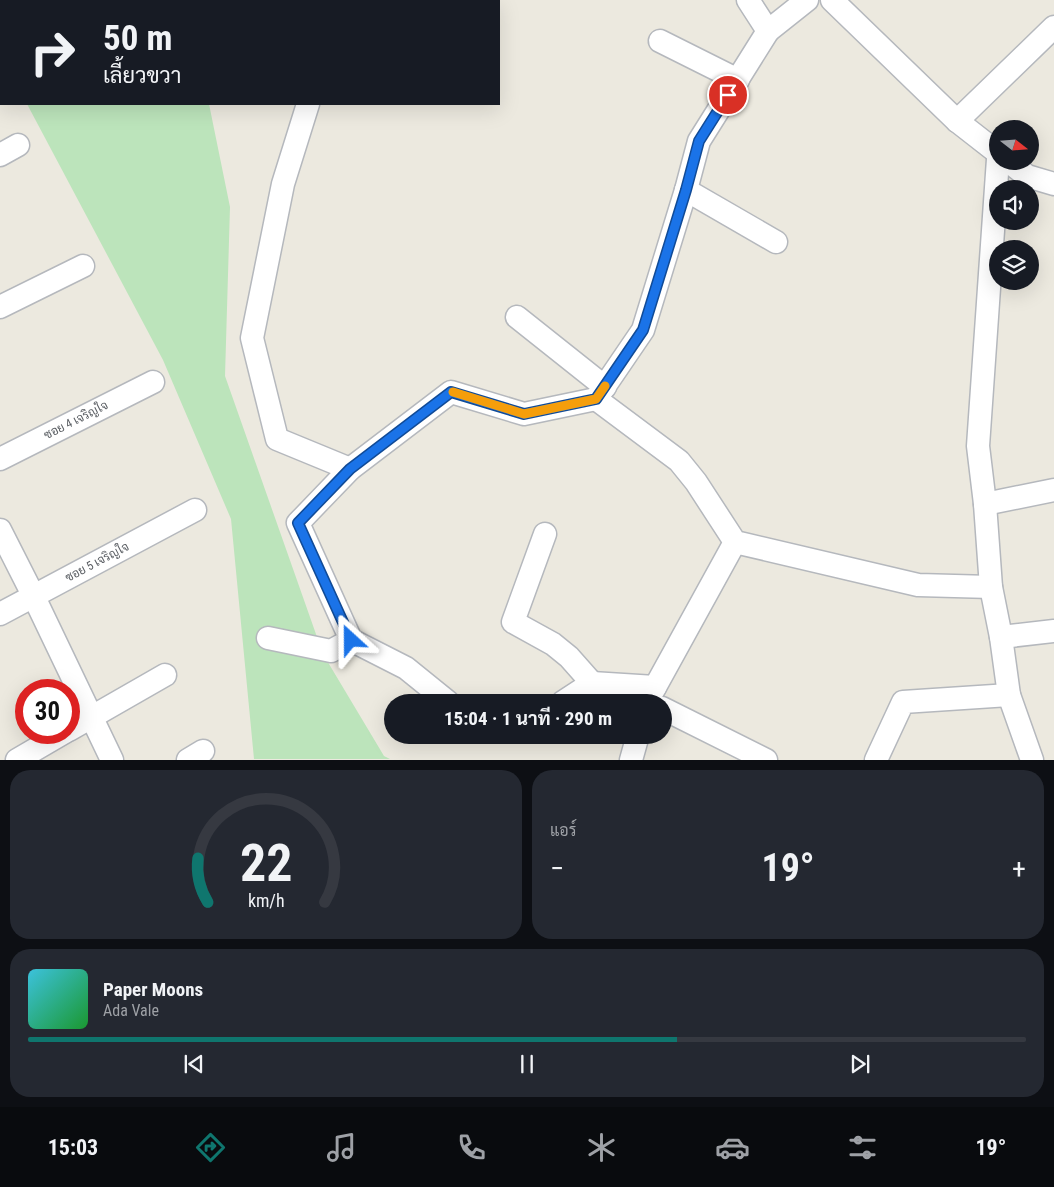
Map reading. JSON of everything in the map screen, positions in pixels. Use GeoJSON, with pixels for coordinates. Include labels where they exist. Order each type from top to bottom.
{"type":"FeatureCollection","features":[{"type":"Feature","properties":{"kind":"street"},"geometry":{"type":"LineString","coordinates":[[748,0],[768,31]]}},
{"type":"Feature","properties":{"kind":"street"},"geometry":{"type":"LineString","coordinates":[[438,694],[406,668],[351,640],[298,523],[350,469],[451,392],[524,414],[600,393],[643,330],[699,141],[768,31],[807,0]]}},
{"type":"Feature","properties":{"kind":"street"},"geometry":{"type":"LineString","coordinates":[[832,0],[957,121],[989,146]]}},
{"type":"Feature","properties":{"kind":"street"},"geometry":{"type":"LineString","coordinates":[[957,121],[1054,27]]}},
{"type":"Feature","properties":{"kind":"street"},"geometry":{"type":"LineString","coordinates":[[660,41],[738,80]]}},
{"type":"Feature","properties":{"kind":"street"},"geometry":{"type":"LineString","coordinates":[[308,105],[283,184],[252,338],[277,439],[350,469]]}},
{"type":"Feature","properties":{"kind":"street"},"geometry":{"type":"LineString","coordinates":[[997,170],[978,446],[985,504],[991,587],[1001,637],[1009,695],[1032,760]]}},
{"type":"Feature","properties":{"kind":"street"},"geometry":{"type":"LineString","coordinates":[[1019,170],[1027,176],[1054,184]]}},
{"type":"Feature","properties":{"kind":"street"},"geometry":{"type":"LineString","coordinates":[[686,190],[776,242]]}},
{"type":"Feature","properties":{"kind":"street"},"geometry":{"type":"LineString","coordinates":[[0,307],[83,266]]}},
{"type":"Feature","properties":{"kind":"street"},"geometry":{"type":"LineString","coordinates":[[517,317],[600,393],[679,460],[696,482],[735,542],[918,585],[991,587]]}},
{"type":"Feature","properties":{"kind":"street","name":"ซอย 4 เจริญใจ"},"geometry":{"type":"LineString","coordinates":[[0,459],[153,382]]}},
{"type":"Feature","properties":{"kind":"street"},"geometry":{"type":"LineString","coordinates":[[985,504],[1054,490]]}},
{"type":"Feature","properties":{"kind":"street","name":"ซอย 5 เจริญใจ"},"geometry":{"type":"LineString","coordinates":[[0,614],[195,510]]}},
{"type":"Feature","properties":{"kind":"street"},"geometry":{"type":"LineString","coordinates":[[0,530],[112,760]]}},
{"type":"Feature","properties":{"kind":"street"},"geometry":{"type":"LineString","coordinates":[[545,534],[513,622],[553,644],[592,683],[631,694]]}},
{"type":"Feature","properties":{"kind":"street"},"geometry":{"type":"LineString","coordinates":[[656,694],[735,542]]}},
{"type":"Feature","properties":{"kind":"street"},"geometry":{"type":"LineString","coordinates":[[1001,637],[1054,631]]}},
{"type":"Feature","properties":{"kind":"street"},"geometry":{"type":"LineString","coordinates":[[268,638],[331,651],[351,640]]}},
{"type":"Feature","properties":{"kind":"street"},"geometry":{"type":"LineString","coordinates":[[80,724],[165,675]]}},
{"type":"Feature","properties":{"kind":"street"},"geometry":{"type":"LineString","coordinates":[[575,694],[592,683]]}},
{"type":"Feature","properties":{"kind":"street"},"geometry":{"type":"LineString","coordinates":[[876,760],[903,702],[1009,695]]}},
{"type":"Feature","properties":{"kind":"street"},"geometry":{"type":"LineString","coordinates":[[672,710],[766,760]]}},
{"type":"Feature","properties":{"kind":"street"},"geometry":{"type":"LineString","coordinates":[[16,760],[44,744]]}},
{"type":"Feature","properties":{"kind":"street"},"geometry":{"type":"LineString","coordinates":[[631,760],[635,744]]}},
{"type":"Feature","properties":{"kind":"green space"},"geometry":{"type":"Polygon","coordinates":[[[28,105],[209,105],[230,207],[225,376],[323,654],[384,756],[390,759],[254,759],[231,519],[163,360],[28,105]]]}},
{"type":"Feature","properties":{"kind":"slow traffic"},"geometry":{"type":"LineString","coordinates":[[453,392],[524,414],[596,399],[605,386]]}},
{"type":"Feature","properties":{"kind":"route"},"geometry":{"type":"LineString","coordinates":[[351,640],[298,523],[350,469],[451,392],[524,414],[596,399],[643,330],[699,141],[728,95]]}}]}
